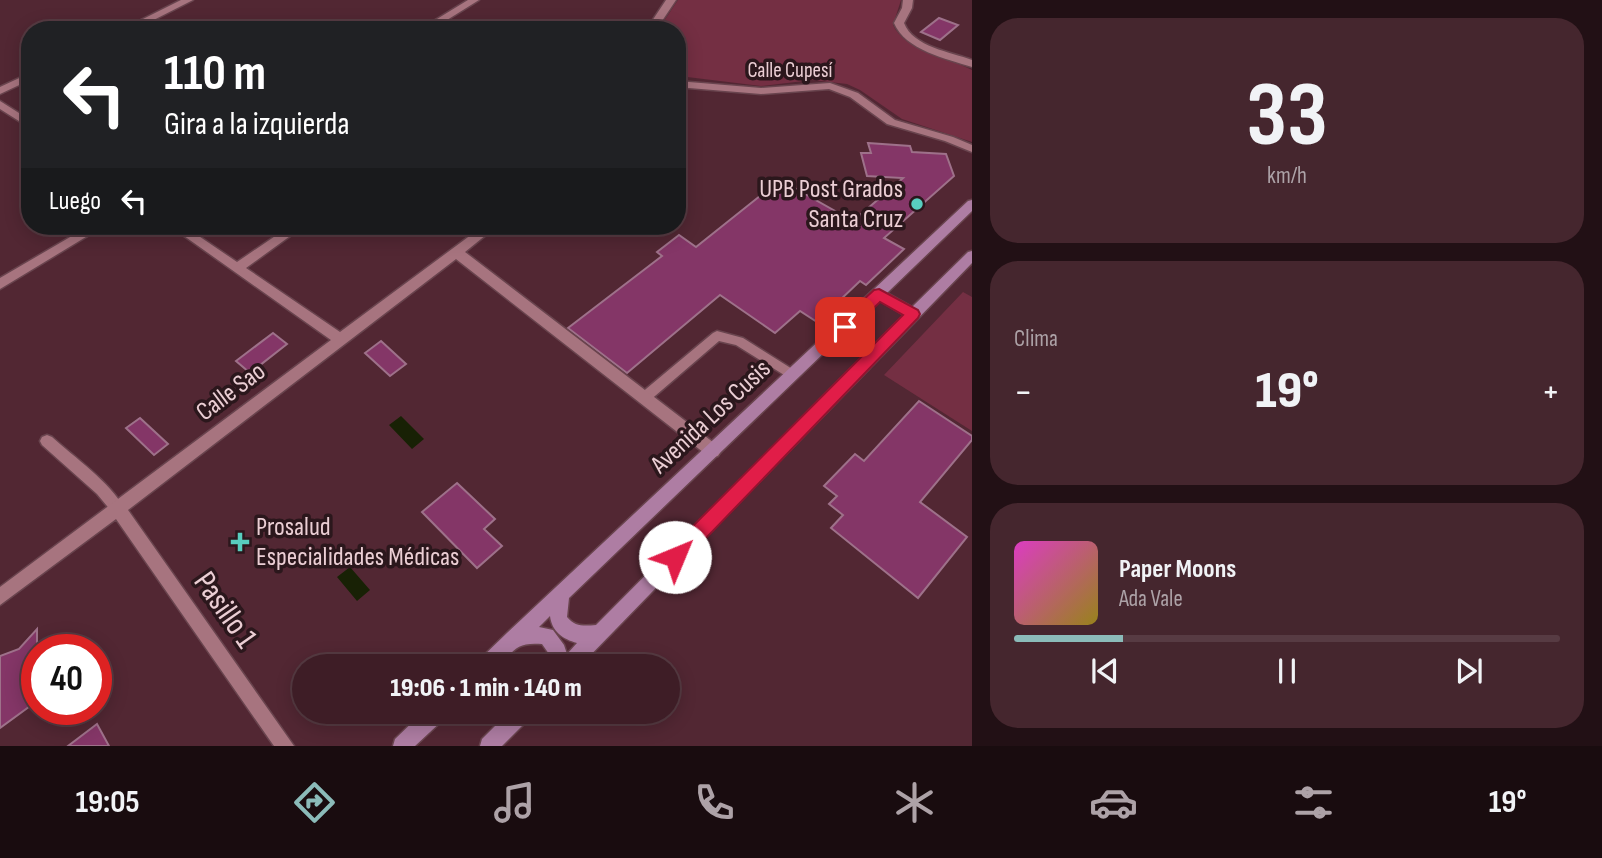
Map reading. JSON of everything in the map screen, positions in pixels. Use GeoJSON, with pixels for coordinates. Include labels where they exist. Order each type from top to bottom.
{"type":"FeatureCollection","features":[{"type":"Feature","properties":{"kind":"street"},"geometry":{"type":"LineString","coordinates":[[145,21],[188,0]]}},
{"type":"Feature","properties":{"kind":"street"},"geometry":{"type":"LineString","coordinates":[[439,21],[474,0]]}},
{"type":"Feature","properties":{"kind":"street"},"geometry":{"type":"LineString","coordinates":[[656,21],[671,0]]}},
{"type":"Feature","properties":{"kind":"street"},"geometry":{"type":"LineString","coordinates":[[908,0],[908,9],[899,23],[902,32],[925,46],[972,64]]}},
{"type":"Feature","properties":{"kind":"street"},"geometry":{"type":"LineString","coordinates":[[0,91],[21,80]]}},
{"type":"Feature","properties":{"kind":"street","name":"Calle Cupesí"},"geometry":{"type":"LineString","coordinates":[[686,86],[761,91],[830,86],[854,95],[891,122],[949,139],[972,149]]}},
{"type":"Feature","properties":{"kind":"street"},"geometry":{"type":"LineString","coordinates":[[0,104],[21,119]]}},
{"type":"Feature","properties":{"kind":"street","name":"Avenida Los Cusis"},"geometry":{"type":"LineString","coordinates":[[497,654],[972,204]]}},
{"type":"Feature","properties":{"kind":"street"},"geometry":{"type":"LineString","coordinates":[[0,284],[83,235]]}},
{"type":"Feature","properties":{"kind":"street"},"geometry":{"type":"LineString","coordinates":[[189,235],[340,339]]}},
{"type":"Feature","properties":{"kind":"street"},"geometry":{"type":"LineString","coordinates":[[237,268],[285,235]]}},
{"type":"Feature","properties":{"kind":"street","name":"Calle Sao"},"geometry":{"type":"LineString","coordinates":[[0,597],[479,235]]}},
{"type":"Feature","properties":{"kind":"street"},"geometry":{"type":"LineString","coordinates":[[456,252],[713,451]]}},
{"type":"Feature","properties":{"kind":"street"},"geometry":{"type":"LineString","coordinates":[[579,654],[972,255]]}},
{"type":"Feature","properties":{"kind":"street"},"geometry":{"type":"LineString","coordinates":[[879,294],[913,314]]}},
{"type":"Feature","properties":{"kind":"street","name":"Pasillo 1"},"geometry":{"type":"LineString","coordinates":[[117,508],[285,746]]}},
{"type":"Feature","properties":{"kind":"street"},"geometry":{"type":"LineString","coordinates":[[561,595],[557,610],[562,627],[574,635],[598,634]]}},
{"type":"Feature","properties":{"kind":"street"},"geometry":{"type":"LineString","coordinates":[[513,639],[526,634],[547,636],[558,654]]}},
{"type":"Feature","properties":{"kind":"street"},"geometry":{"type":"LineString","coordinates":[[402,746],[425,724]]}},
{"type":"Feature","properties":{"kind":"street"},"geometry":{"type":"LineString","coordinates":[[489,746],[510,724]]}},
{"type":"Feature","properties":{"kind":"lane"},"geometry":{"type":"LineString","coordinates":[[645,398],[717,336],[739,341],[793,375]]}},
{"type":"Feature","properties":{"kind":"lane"},"geometry":{"type":"LineString","coordinates":[[47,441],[102,490],[117,508]]}},
{"type":"Feature","properties":{"kind":"shaded area"},"geometry":{"type":"Polygon","coordinates":[[[678,0],[901,0],[893,25],[899,34],[917,47],[972,70],[972,142],[902,119],[847,84],[812,80],[761,86],[686,77],[686,21],[664,21],[678,0]]]}},
{"type":"Feature","properties":{"kind":"shaded area"},"geometry":{"type":"Polygon","coordinates":[[[963,292],[972,297],[972,431],[884,375],[963,292]]]}},
{"type":"Feature","properties":{"kind":"shaded area"},"geometry":{"type":"Polygon","coordinates":[[[401,416],[424,439],[412,449],[389,425],[401,416]]]}},
{"type":"Feature","properties":{"kind":"shaded area"},"geometry":{"type":"Polygon","coordinates":[[[350,567],[370,590],[357,601],[337,577],[350,567]]]}},
{"type":"Feature","properties":{"kind":"building"},"geometry":{"type":"Polygon","coordinates":[[[939,18],[958,25],[940,40],[921,32],[939,18]]]}},
{"type":"Feature","properties":{"kind":"building"},"geometry":{"type":"Polygon","coordinates":[[[868,143],[910,146],[912,152],[946,154],[954,176],[884,238],[904,249],[866,285],[860,281],[817,322],[800,311],[775,333],[720,295],[627,373],[568,328],[662,256],[657,252],[679,235],[696,247],[780,180],[853,221],[903,178],[867,176],[861,153],[871,153],[868,143]]]}},
{"type":"Feature","properties":{"kind":"building"},"geometry":{"type":"Polygon","coordinates":[[[273,333],[287,344],[250,373],[236,361],[273,333]]]}},
{"type":"Feature","properties":{"kind":"building"},"geometry":{"type":"Polygon","coordinates":[[[381,341],[406,364],[390,376],[365,353],[381,341]]]}},
{"type":"Feature","properties":{"kind":"building"},"geometry":{"type":"Polygon","coordinates":[[[919,401],[972,436],[972,440],[920,502],[967,537],[918,598],[831,528],[843,515],[829,504],[837,496],[824,486],[855,454],[864,461],[919,401]]]}},
{"type":"Feature","properties":{"kind":"building"},"geometry":{"type":"Polygon","coordinates":[[[140,418],[168,444],[154,455],[126,428],[140,418]]]}},
{"type":"Feature","properties":{"kind":"building"},"geometry":{"type":"Polygon","coordinates":[[[457,483],[495,519],[484,529],[502,546],[477,568],[422,512],[457,483]]]}},
{"type":"Feature","properties":{"kind":"building"},"geometry":{"type":"Polygon","coordinates":[[[21,647],[21,713],[0,728],[0,656],[21,647]]]}},
{"type":"Feature","properties":{"kind":"building"},"geometry":{"type":"Polygon","coordinates":[[[98,725],[109,746],[68,746],[98,725]]]}},
{"type":"Feature","properties":{"kind":"place","name":"UPB Post Grados Santa Cruz"},"geometry":{"type":"Point","coordinates":[917,204]}},
{"type":"Feature","properties":{"kind":"place","name":"Prosalud Especialidades Médicas"},"geometry":{"type":"Point","coordinates":[240,542]}},
{"type":"Feature","properties":{"kind":"route"},"geometry":{"type":"LineString","coordinates":[[675,557],[913,314],[879,294],[845,327]]}}]}
